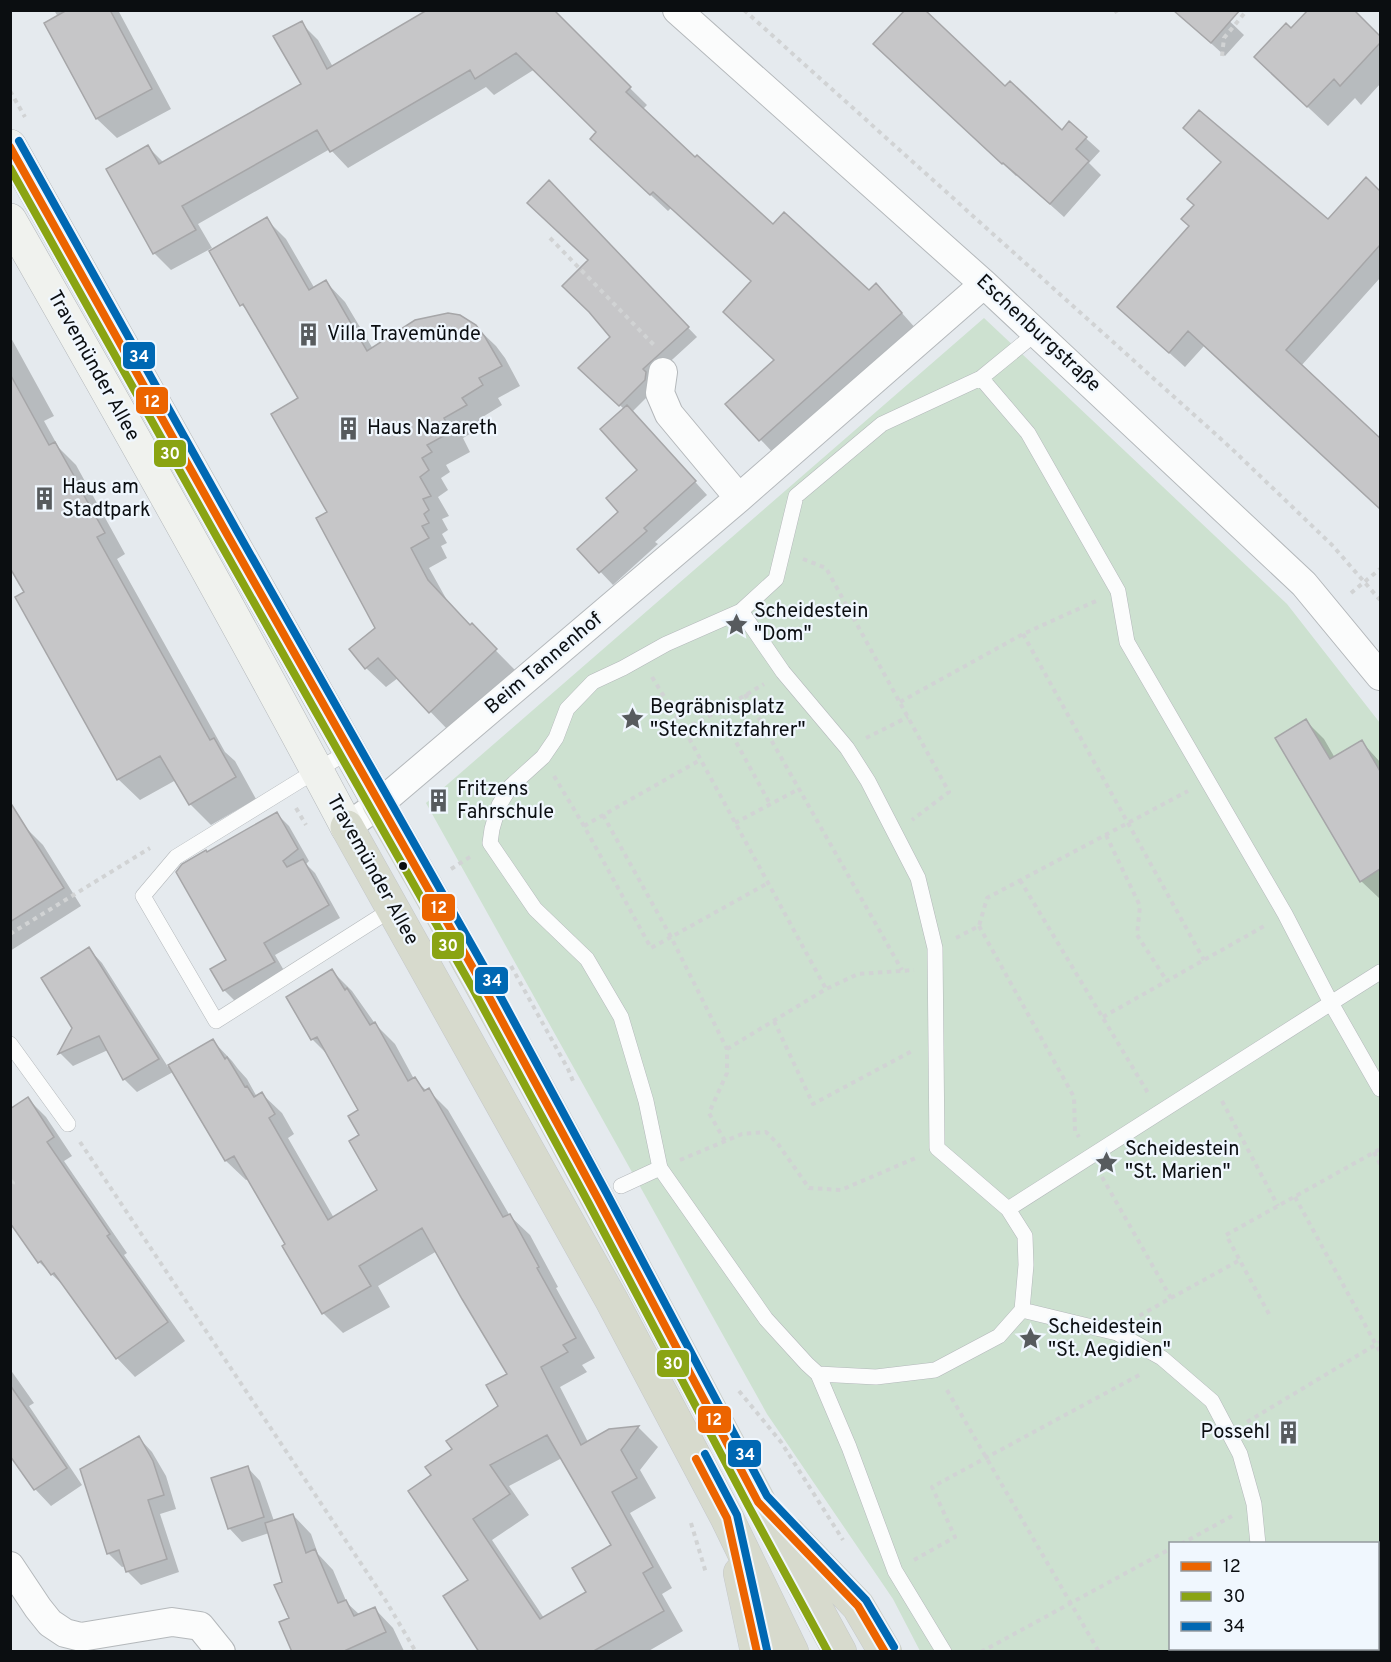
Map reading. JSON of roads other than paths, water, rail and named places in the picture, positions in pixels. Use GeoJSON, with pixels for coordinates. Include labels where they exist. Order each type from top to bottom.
{"type":"FeatureCollection","features":[{"type":"Feature","properties":{"kind":"highway","name":"Travemünder Allee"},"geometry":{"type":"LineString","coordinates":[[379,804],[482,984],[840,1652]]}},
{"type":"Feature","properties":{"kind":"highway","name":"Travemünder Allee"},"geometry":{"type":"LineString","coordinates":[[347,827],[601,1281],[727,1518],[792,1652]]}},
{"type":"Feature","properties":{"kind":"highway"},"geometry":{"type":"LineString","coordinates":[[758,1502],[858,1606],[885,1652]]}},
{"type":"Feature","properties":{"kind":"highway"},"geometry":{"type":"LineString","coordinates":[[727,1518],[757,1652]]}},
{"type":"Feature","properties":{"kind":"main road","name":"Travemünder Allee"},"geometry":{"type":"LineString","coordinates":[[10,146],[379,804]]}},
{"type":"Feature","properties":{"kind":"main road","name":"Travemünder Allee"},"geometry":{"type":"LineString","coordinates":[[11,221],[347,827]]}},
{"type":"Feature","properties":{"kind":"street","name":"Eschenburgstraße"},"geometry":{"type":"LineString","coordinates":[[676,10],[984,284],[1304,584],[1380,676]]}},
{"type":"Feature","properties":{"kind":"street"},"geometry":{"type":"LineString","coordinates":[[11,221],[43,204]]}},
{"type":"Feature","properties":{"kind":"street","name":"Beim Tannenhof"},"geometry":{"type":"LineString","coordinates":[[347,827],[379,804],[739,498],[984,284]]}},
{"type":"Feature","properties":{"kind":"street"},"geometry":{"type":"LineString","coordinates":[[663,372],[660,393],[669,414],[739,498]]}},
{"type":"Feature","properties":{"kind":"street"},"geometry":{"type":"LineString","coordinates":[[10,1566],[50,1623],[65,1633],[81,1637],[172,1622],[201,1626],[221,1652]]}},
{"type":"Feature","properties":{"kind":"lane"},"geometry":{"type":"LineString","coordinates":[[944,1652],[895,1571],[849,1447],[818,1374],[766,1319],[660,1168],[646,1101],[621,1017],[587,960],[535,909],[490,843],[499,805],[511,786],[543,757],[556,738],[567,709],[593,682],[666,644],[741,611],[776,579],[796,496],[882,424],[981,378],[1036,333]]}},
{"type":"Feature","properties":{"kind":"lane"},"geometry":{"type":"LineString","coordinates":[[981,378],[1028,433],[1118,591],[1127,642],[1285,914],[1331,1003],[1380,1089]]}},
{"type":"Feature","properties":{"kind":"lane"},"geometry":{"type":"LineString","coordinates":[[741,611],[783,672],[847,748],[868,782],[918,878],[935,948],[938,1148],[1008,1209],[1025,1236],[1026,1265],[1022,1310],[999,1336],[935,1370],[876,1377],[818,1374]]}},
{"type":"Feature","properties":{"kind":"lane"},"geometry":{"type":"LineString","coordinates":[[350,751],[176,857],[143,896],[216,1021],[393,909]]}},
{"type":"Feature","properties":{"kind":"lane"},"geometry":{"type":"LineString","coordinates":[[1008,1209],[1380,972]]}},
{"type":"Feature","properties":{"kind":"lane"},"geometry":{"type":"LineString","coordinates":[[10,1044],[68,1124]]}},
{"type":"Feature","properties":{"kind":"lane"},"geometry":{"type":"LineString","coordinates":[[621,1186],[660,1168]]}},
{"type":"Feature","properties":{"kind":"lane"},"geometry":{"type":"LineString","coordinates":[[1022,1310],[1117,1333],[1166,1361],[1212,1401],[1240,1454],[1254,1504],[1258,1542]]}},
{"type":"Feature","properties":{"kind":"place","name":"Villa Travemünde"},"geometry":{"type":"Point","coordinates":[309,335]}},
{"type":"Feature","properties":{"kind":"place","name":"Haus Nazareth"},"geometry":{"type":"Point","coordinates":[349,429]}},
{"type":"Feature","properties":{"kind":"place","name":"Haus am Stadtpark"},"geometry":{"type":"Point","coordinates":[44,499]}},
{"type":"Feature","properties":{"kind":"place","name":"Scheidestein \"Dom\""},"geometry":{"type":"Point","coordinates":[736,624]}},
{"type":"Feature","properties":{"kind":"place","name":"Begräbnisplatz \"Stecknitzfahrer\""},"geometry":{"type":"Point","coordinates":[632,719]}},
{"type":"Feature","properties":{"kind":"place","name":"Fritzens Fahrschule"},"geometry":{"type":"Point","coordinates":[439,801]}},
{"type":"Feature","properties":{"kind":"place","name":"Scheidestein \"St. Marien\""},"geometry":{"type":"Point","coordinates":[1107,1162]}},
{"type":"Feature","properties":{"kind":"place","name":"Scheidestein \"St. Aegidien\""},"geometry":{"type":"Point","coordinates":[1030,1339]}},
{"type":"Feature","properties":{"kind":"place","name":"Possehl"},"geometry":{"type":"Point","coordinates":[1288,1433]}}]}
